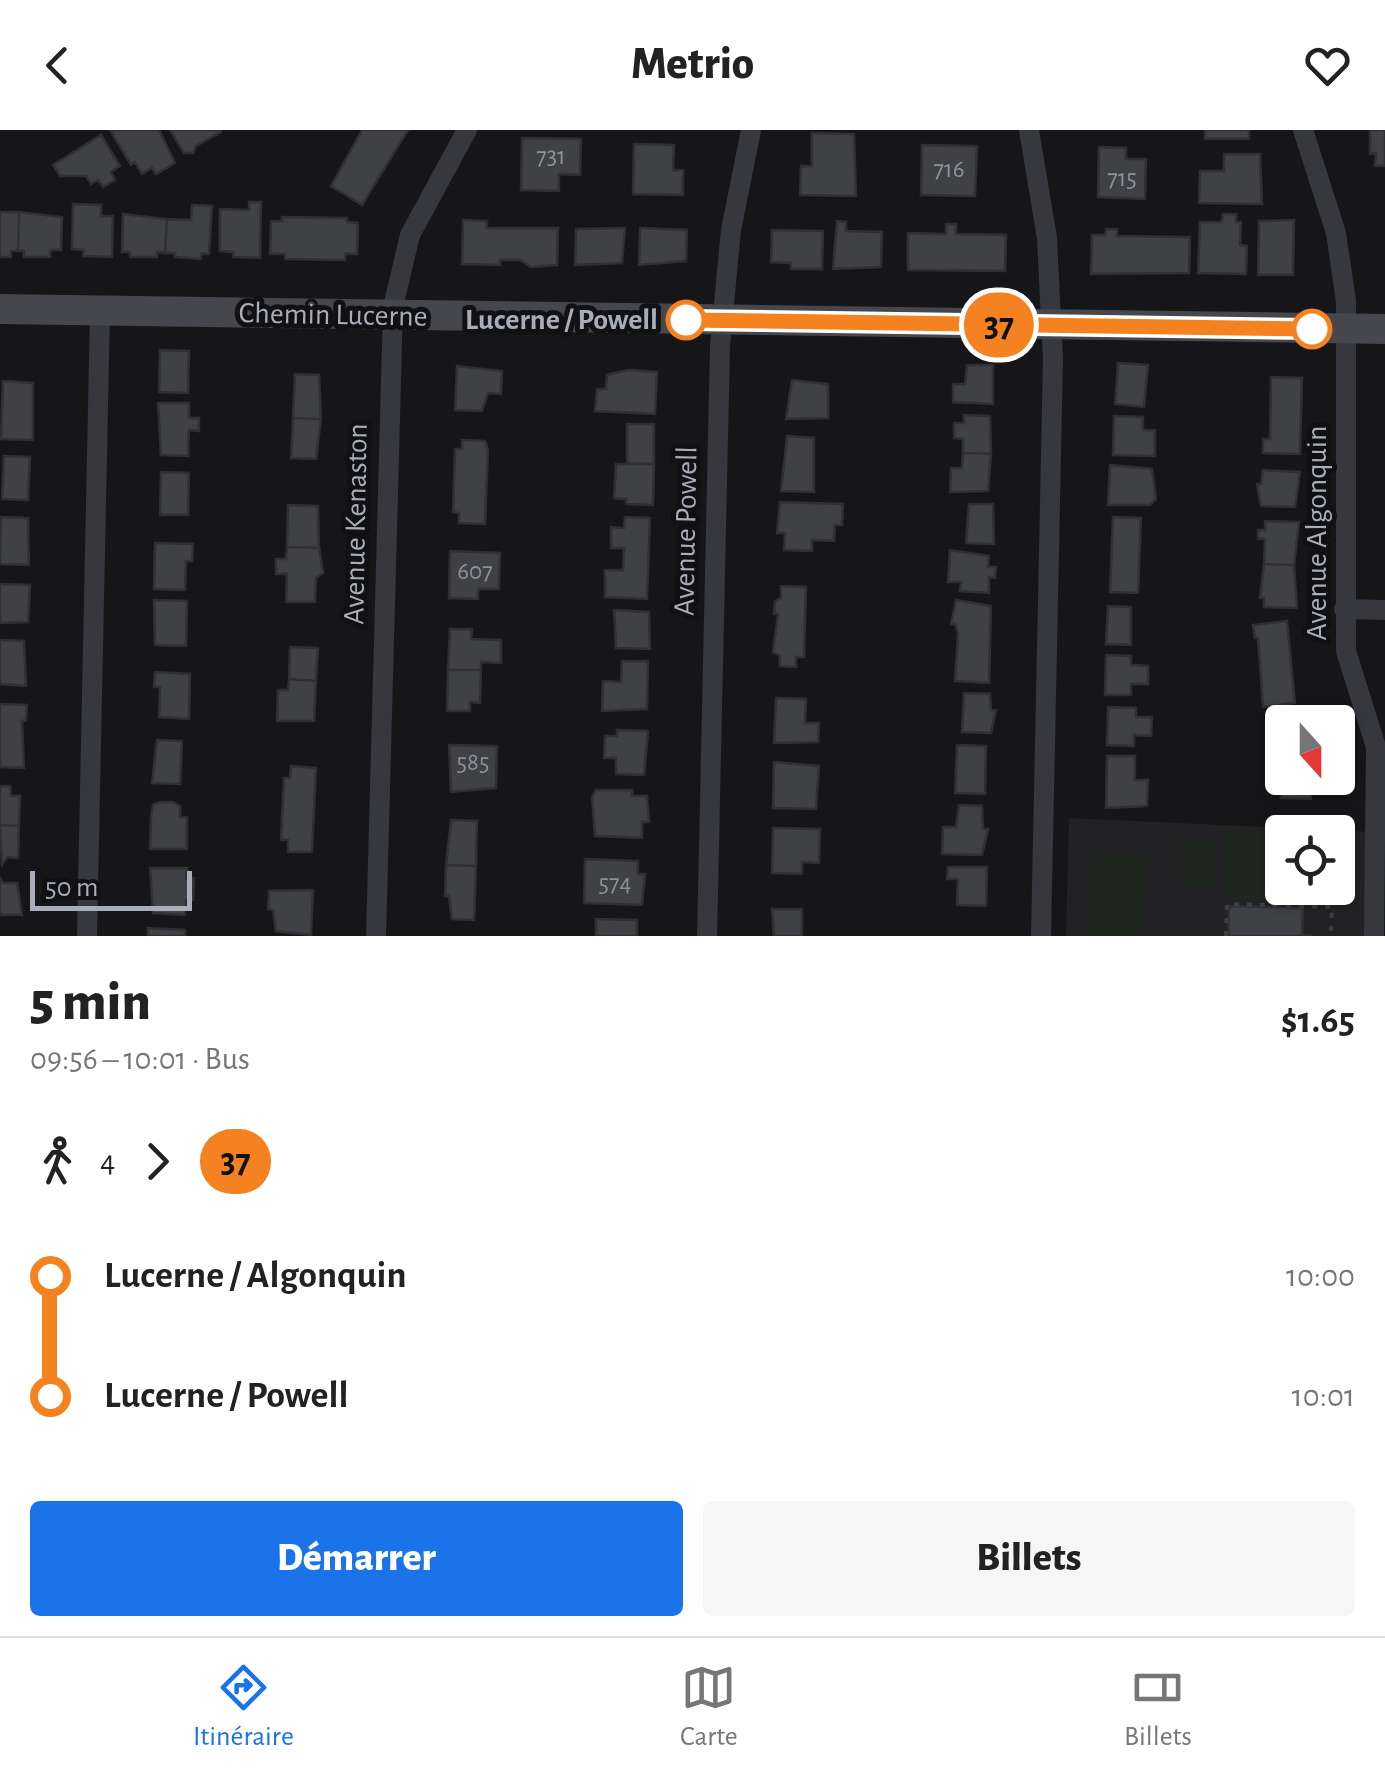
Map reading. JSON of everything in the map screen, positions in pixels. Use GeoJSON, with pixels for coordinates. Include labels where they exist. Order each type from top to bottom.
{"type":"FeatureCollection","features":[{"type":"Feature","properties":{"kind":"main road","name":"Chemin Lucerne"},"geometry":{"type":"LineString","coordinates":[[0,310],[1385,330]]}},
{"type":"Feature","properties":{"kind":"street","name":"Avenue Kenaston"},"geometry":{"type":"LineString","coordinates":[[376,936],[392,316],[410,236],[466,130]]}},
{"type":"Feature","properties":{"kind":"street","name":"Avenue Powell"},"geometry":{"type":"LineString","coordinates":[[708,936],[722,321],[734,210],[750,130]]}},
{"type":"Feature","properties":{"kind":"street"},"geometry":{"type":"LineString","coordinates":[[1029,130],[1045,221],[1052,326],[1041,936]]}},
{"type":"Feature","properties":{"kind":"street","name":"Avenue Algonquin"},"geometry":{"type":"LineString","coordinates":[[1303,130],[1336,234],[1346,329],[1344,609],[1346,651],[1376,747],[1374,936]]}},
{"type":"Feature","properties":{"kind":"street"},"geometry":{"type":"LineString","coordinates":[[86,936],[100,311]]}},
{"type":"Feature","properties":{"kind":"street"},"geometry":{"type":"LineString","coordinates":[[1344,609],[1385,610]]}},
{"type":"Feature","properties":{"kind":"path"},"geometry":{"type":"LineString","coordinates":[[1226,936],[1227,904],[1332,908],[1331,936]]}},
{"type":"Feature","properties":{"kind":"shaded area"},"geometry":{"type":"Polygon","coordinates":[[[1069,818],[1265,827],[1265,905],[1355,905],[1355,831],[1377,832],[1374,936],[1066,936],[1069,818]]]}},
{"type":"Feature","properties":{"kind":"shaded area"},"geometry":{"type":"Polygon","coordinates":[[[1224,830],[1265,831],[1265,900],[1224,899],[1224,830]]]}},
{"type":"Feature","properties":{"kind":"shaded area"},"geometry":{"type":"Polygon","coordinates":[[[1214,839],[1215,886],[1183,888],[1179,841],[1214,839]]]}},
{"type":"Feature","properties":{"kind":"shaded area"},"geometry":{"type":"Polygon","coordinates":[[[1091,852],[1148,854],[1145,936],[1088,936],[1091,852]]]}},
{"type":"Feature","properties":{"kind":"building"},"geometry":{"type":"Polygon","coordinates":[[[110,130],[159,130],[175,163],[156,174],[152,168],[142,174],[135,162],[131,165],[110,130]]]}},
{"type":"Feature","properties":{"kind":"building"},"geometry":{"type":"Polygon","coordinates":[[[170,130],[221,132],[196,146],[193,153],[184,153],[170,130]]]}},
{"type":"Feature","properties":{"kind":"building"},"geometry":{"type":"Polygon","coordinates":[[[362,130],[408,130],[362,205],[331,186],[362,130]]]}},
{"type":"Feature","properties":{"kind":"building"},"geometry":{"type":"Polygon","coordinates":[[[1205,130],[1249,130],[1249,139],[1205,139],[1205,130]]]}},
{"type":"Feature","properties":{"kind":"building"},"geometry":{"type":"Polygon","coordinates":[[[1370,130],[1385,130],[1385,166],[1375,166],[1376,153],[1370,154],[1370,130]]]}},
{"type":"Feature","properties":{"kind":"building"},"geometry":{"type":"Polygon","coordinates":[[[812,133],[854,134],[856,196],[800,195],[801,166],[812,166],[812,133]]]}},
{"type":"Feature","properties":{"kind":"building"},"geometry":{"type":"Polygon","coordinates":[[[101,135],[120,166],[111,172],[115,180],[103,187],[98,180],[91,184],[86,176],[60,176],[53,165],[101,135]]]}},
{"type":"Feature","properties":{"kind":"building"},"geometry":{"type":"Polygon","coordinates":[[[522,138],[581,139],[580,175],[559,174],[559,191],[521,190],[522,138]]]}},
{"type":"Feature","properties":{"kind":"building"},"geometry":{"type":"Polygon","coordinates":[[[634,144],[674,145],[673,170],[683,170],[683,195],[633,194],[634,144]]]}},
{"type":"Feature","properties":{"kind":"building"},"geometry":{"type":"Polygon","coordinates":[[[922,145],[977,146],[975,196],[921,195],[922,145]]]}},
{"type":"Feature","properties":{"kind":"building"},"geometry":{"type":"Polygon","coordinates":[[[1099,147],[1126,148],[1126,159],[1146,159],[1145,199],[1098,197],[1099,147]]]}},
{"type":"Feature","properties":{"kind":"building"},"geometry":{"type":"Polygon","coordinates":[[[1224,154],[1260,154],[1262,204],[1199,203],[1200,171],[1224,171],[1224,154]]]}},
{"type":"Feature","properties":{"kind":"building"},"geometry":{"type":"Polygon","coordinates":[[[249,202],[261,202],[260,258],[233,257],[233,252],[220,251],[220,209],[249,210],[249,202]]]}},
{"type":"Feature","properties":{"kind":"building"},"geometry":{"type":"Polygon","coordinates":[[[73,204],[101,205],[101,216],[113,216],[112,257],[83,256],[84,250],[72,249],[73,204]]]}},
{"type":"Feature","properties":{"kind":"building"},"geometry":{"type":"Polygon","coordinates":[[[192,205],[212,206],[209,254],[201,254],[201,259],[165,253],[167,219],[191,220],[192,205]]]}},
{"type":"Feature","properties":{"kind":"building"},"geometry":{"type":"Polygon","coordinates":[[[0,212],[19,212],[18,251],[11,251],[11,257],[0,257],[0,212]]]}},
{"type":"Feature","properties":{"kind":"building"},"geometry":{"type":"Polygon","coordinates":[[[19,212],[62,217],[61,250],[50,250],[50,257],[24,257],[24,251],[18,251],[19,212]]]}},
{"type":"Feature","properties":{"kind":"building"},"geometry":{"type":"Polygon","coordinates":[[[123,214],[167,219],[165,253],[157,252],[157,257],[130,257],[130,252],[122,252],[123,214]]]}},
{"type":"Feature","properties":{"kind":"building"},"geometry":{"type":"Polygon","coordinates":[[[1223,214],[1236,214],[1236,222],[1241,222],[1240,245],[1247,246],[1246,274],[1198,273],[1200,222],[1222,222],[1223,214]]]}},
{"type":"Feature","properties":{"kind":"building"},"geometry":{"type":"Polygon","coordinates":[[[282,217],[347,218],[347,222],[358,223],[357,254],[345,254],[345,260],[285,259],[285,254],[270,254],[271,221],[282,221],[282,217]]]}},
{"type":"Feature","properties":{"kind":"building"},"geometry":{"type":"Polygon","coordinates":[[[463,220],[487,221],[487,228],[558,228],[557,265],[531,267],[520,260],[500,260],[500,265],[462,264],[463,220]]]}},
{"type":"Feature","properties":{"kind":"building"},"geometry":{"type":"Polygon","coordinates":[[[1294,220],[1293,275],[1258,275],[1259,221],[1294,220]]]}},
{"type":"Feature","properties":{"kind":"building"},"geometry":{"type":"Polygon","coordinates":[[[837,221],[846,222],[846,231],[882,232],[881,267],[833,269],[837,221]]]}},
{"type":"Feature","properties":{"kind":"building"},"geometry":{"type":"Polygon","coordinates":[[[946,224],[956,224],[956,234],[1006,235],[1005,271],[908,270],[908,233],[946,234],[946,224]]]}},
{"type":"Feature","properties":{"kind":"building"},"geometry":{"type":"Polygon","coordinates":[[[625,228],[622,263],[575,265],[576,229],[625,228]]]}},
{"type":"Feature","properties":{"kind":"building"},"geometry":{"type":"Polygon","coordinates":[[[640,228],[687,230],[686,261],[639,265],[640,228]]]}},
{"type":"Feature","properties":{"kind":"building"},"geometry":{"type":"Polygon","coordinates":[[[1106,229],[1117,229],[1117,236],[1190,237],[1189,273],[1091,274],[1092,235],[1106,235],[1106,229]]]}},
{"type":"Feature","properties":{"kind":"building"},"geometry":{"type":"Polygon","coordinates":[[[772,230],[823,231],[822,269],[791,269],[791,263],[771,262],[772,230]]]}},
{"type":"Feature","properties":{"kind":"building"},"geometry":{"type":"Polygon","coordinates":[[[160,350],[189,351],[188,393],[159,392],[160,350]]]}},
{"type":"Feature","properties":{"kind":"building"},"geometry":{"type":"Polygon","coordinates":[[[1118,363],[1148,365],[1144,407],[1115,404],[1118,363]]]}},
{"type":"Feature","properties":{"kind":"building"},"geometry":{"type":"Polygon","coordinates":[[[967,365],[993,365],[993,404],[953,402],[953,384],[965,384],[967,365]]]}},
{"type":"Feature","properties":{"kind":"building"},"geometry":{"type":"Polygon","coordinates":[[[457,366],[502,371],[501,394],[488,393],[482,411],[455,410],[457,366]]]}},
{"type":"Feature","properties":{"kind":"building"},"geometry":{"type":"Polygon","coordinates":[[[629,370],[657,372],[655,414],[595,411],[597,389],[606,389],[607,375],[629,370]]]}},
{"type":"Feature","properties":{"kind":"building"},"geometry":{"type":"Polygon","coordinates":[[[295,374],[319,375],[321,419],[293,418],[295,374]]]}},
{"type":"Feature","properties":{"kind":"building"},"geometry":{"type":"Polygon","coordinates":[[[1271,377],[1302,378],[1300,454],[1263,453],[1263,439],[1270,439],[1271,377]]]}},
{"type":"Feature","properties":{"kind":"building"},"geometry":{"type":"Polygon","coordinates":[[[792,380],[828,384],[828,418],[786,419],[792,380]]]}},
{"type":"Feature","properties":{"kind":"building"},"geometry":{"type":"Polygon","coordinates":[[[3,381],[33,383],[33,440],[1,439],[3,381]]]}},
{"type":"Feature","properties":{"kind":"building"},"geometry":{"type":"Polygon","coordinates":[[[158,403],[189,403],[189,418],[199,418],[199,431],[189,430],[188,456],[161,455],[158,403]]]}},
{"type":"Feature","properties":{"kind":"building"},"geometry":{"type":"Polygon","coordinates":[[[964,415],[990,416],[991,454],[963,453],[963,439],[954,438],[954,423],[964,423],[964,415]]]}},
{"type":"Feature","properties":{"kind":"building"},"geometry":{"type":"Polygon","coordinates":[[[1114,416],[1143,417],[1143,430],[1155,430],[1155,456],[1113,455],[1114,416]]]}},
{"type":"Feature","properties":{"kind":"building"},"geometry":{"type":"Polygon","coordinates":[[[293,418],[321,419],[316,459],[291,458],[293,418]]]}},
{"type":"Feature","properties":{"kind":"building"},"geometry":{"type":"Polygon","coordinates":[[[627,424],[654,424],[654,464],[627,463],[627,424]]]}},
{"type":"Feature","properties":{"kind":"building"},"geometry":{"type":"Polygon","coordinates":[[[787,436],[814,438],[814,492],[781,491],[787,436]]]}},
{"type":"Feature","properties":{"kind":"building"},"geometry":{"type":"Polygon","coordinates":[[[462,440],[485,441],[488,450],[485,524],[459,523],[459,513],[453,512],[455,449],[462,449],[462,440]]]}},
{"type":"Feature","properties":{"kind":"building"},"geometry":{"type":"Polygon","coordinates":[[[963,453],[991,454],[988,491],[950,492],[951,468],[962,468],[963,453]]]}},
{"type":"Feature","properties":{"kind":"building"},"geometry":{"type":"Polygon","coordinates":[[[4,456],[30,457],[28,500],[2,499],[4,456]]]}},
{"type":"Feature","properties":{"kind":"building"},"geometry":{"type":"Polygon","coordinates":[[[616,464],[654,464],[653,505],[626,504],[626,499],[614,498],[616,464]]]}},
{"type":"Feature","properties":{"kind":"building"},"geometry":{"type":"Polygon","coordinates":[[[1110,465],[1152,469],[1156,499],[1150,505],[1108,505],[1110,465]]]}},
{"type":"Feature","properties":{"kind":"building"},"geometry":{"type":"Polygon","coordinates":[[[1263,470],[1300,472],[1295,507],[1261,506],[1257,484],[1261,484],[1263,470]]]}},
{"type":"Feature","properties":{"kind":"building"},"geometry":{"type":"Polygon","coordinates":[[[161,472],[189,473],[188,515],[160,515],[161,472]]]}},
{"type":"Feature","properties":{"kind":"building"},"geometry":{"type":"Polygon","coordinates":[[[780,502],[843,504],[842,525],[835,525],[834,541],[812,540],[812,551],[784,550],[785,533],[777,533],[780,502]]]}},
{"type":"Feature","properties":{"kind":"building"},"geometry":{"type":"Polygon","coordinates":[[[969,504],[993,504],[994,544],[966,543],[969,504]]]}},
{"type":"Feature","properties":{"kind":"building"},"geometry":{"type":"Polygon","coordinates":[[[288,505],[318,506],[319,548],[287,547],[288,505]]]}},
{"type":"Feature","properties":{"kind":"building"},"geometry":{"type":"Polygon","coordinates":[[[1,517],[28,518],[29,565],[0,564],[1,517]]]}},
{"type":"Feature","properties":{"kind":"building"},"geometry":{"type":"Polygon","coordinates":[[[625,517],[650,518],[647,599],[605,597],[605,570],[623,570],[624,548],[611,548],[611,527],[624,528],[625,517]]]}},
{"type":"Feature","properties":{"kind":"building"},"geometry":{"type":"Polygon","coordinates":[[[1113,517],[1141,518],[1138,593],[1110,592],[1113,517]]]}},
{"type":"Feature","properties":{"kind":"building"},"geometry":{"type":"Polygon","coordinates":[[[1265,521],[1299,522],[1294,565],[1264,564],[1265,539],[1258,539],[1258,530],[1265,530],[1265,521]]]}},
{"type":"Feature","properties":{"kind":"building"},"geometry":{"type":"Polygon","coordinates":[[[155,543],[193,544],[192,561],[186,561],[185,590],[154,589],[155,543]]]}},
{"type":"Feature","properties":{"kind":"building"},"geometry":{"type":"Polygon","coordinates":[[[287,547],[319,548],[323,573],[316,578],[315,602],[286,602],[287,574],[276,574],[276,559],[286,559],[287,547]]]}},
{"type":"Feature","properties":{"kind":"building"},"geometry":{"type":"Polygon","coordinates":[[[950,550],[989,556],[988,567],[996,567],[995,578],[989,577],[989,593],[960,591],[961,582],[948,582],[950,550]]]}},
{"type":"Feature","properties":{"kind":"building"},"geometry":{"type":"Polygon","coordinates":[[[450,551],[500,553],[499,589],[478,589],[478,599],[449,598],[450,551]]]}},
{"type":"Feature","properties":{"kind":"building"},"geometry":{"type":"Polygon","coordinates":[[[1264,564],[1294,565],[1297,608],[1264,607],[1264,598],[1260,598],[1264,564]]]}},
{"type":"Feature","properties":{"kind":"building"},"geometry":{"type":"Polygon","coordinates":[[[0,584],[30,585],[28,622],[0,623],[0,584]]]}},
{"type":"Feature","properties":{"kind":"building"},"geometry":{"type":"Polygon","coordinates":[[[781,586],[806,587],[804,657],[796,657],[796,667],[780,666],[780,656],[773,652],[778,614],[774,614],[775,601],[781,598],[781,586]]]}},
{"type":"Feature","properties":{"kind":"building"},"geometry":{"type":"Polygon","coordinates":[[[154,600],[187,601],[186,646],[155,645],[154,600]]]}},
{"type":"Feature","properties":{"kind":"building"},"geometry":{"type":"Polygon","coordinates":[[[956,600],[991,606],[989,683],[955,681],[958,633],[955,624],[951,624],[956,600]]]}},
{"type":"Feature","properties":{"kind":"building"},"geometry":{"type":"Polygon","coordinates":[[[1108,606],[1131,607],[1131,645],[1106,644],[1108,606]]]}},
{"type":"Feature","properties":{"kind":"building"},"geometry":{"type":"Polygon","coordinates":[[[614,610],[649,612],[650,649],[616,648],[614,610]]]}},
{"type":"Feature","properties":{"kind":"building"},"geometry":{"type":"Polygon","coordinates":[[[1287,621],[1295,703],[1263,707],[1258,638],[1253,625],[1287,621]]]}},
{"type":"Feature","properties":{"kind":"building"},"geometry":{"type":"Polygon","coordinates":[[[450,629],[472,629],[471,639],[501,640],[501,663],[481,662],[481,670],[448,670],[450,629]]]}},
{"type":"Feature","properties":{"kind":"building"},"geometry":{"type":"Polygon","coordinates":[[[0,640],[24,641],[26,686],[0,684],[0,640]]]}},
{"type":"Feature","properties":{"kind":"building"},"geometry":{"type":"Polygon","coordinates":[[[290,647],[318,648],[316,681],[289,679],[290,647]]]}},
{"type":"Feature","properties":{"kind":"building"},"geometry":{"type":"Polygon","coordinates":[[[1106,655],[1131,656],[1131,665],[1148,666],[1148,684],[1131,684],[1131,695],[1105,695],[1106,655]]]}},
{"type":"Feature","properties":{"kind":"building"},"geometry":{"type":"Polygon","coordinates":[[[622,661],[648,661],[647,709],[602,711],[603,681],[621,682],[622,661]]]}},
{"type":"Feature","properties":{"kind":"building"},"geometry":{"type":"Polygon","coordinates":[[[448,670],[481,670],[480,703],[470,702],[470,711],[447,711],[448,670]]]}},
{"type":"Feature","properties":{"kind":"building"},"geometry":{"type":"Polygon","coordinates":[[[155,672],[190,674],[189,719],[159,717],[160,687],[154,687],[155,672]]]}},
{"type":"Feature","properties":{"kind":"building"},"geometry":{"type":"Polygon","coordinates":[[[289,679],[316,681],[314,721],[277,721],[278,690],[288,690],[289,679]]]}},
{"type":"Feature","properties":{"kind":"building"},"geometry":{"type":"Polygon","coordinates":[[[964,693],[990,694],[991,710],[996,710],[991,733],[962,732],[964,693]]]}},
{"type":"Feature","properties":{"kind":"building"},"geometry":{"type":"Polygon","coordinates":[[[776,698],[806,699],[805,723],[819,723],[818,742],[774,743],[776,698]]]}},
{"type":"Feature","properties":{"kind":"building"},"geometry":{"type":"Polygon","coordinates":[[[0,704],[27,705],[26,720],[22,721],[24,768],[0,767],[0,704]]]}},
{"type":"Feature","properties":{"kind":"building"},"geometry":{"type":"Polygon","coordinates":[[[1108,707],[1136,708],[1136,717],[1152,717],[1151,736],[1134,735],[1134,746],[1107,745],[1108,707]]]}},
{"type":"Feature","properties":{"kind":"building"},"geometry":{"type":"Polygon","coordinates":[[[617,730],[648,731],[644,775],[616,774],[616,758],[604,758],[605,736],[617,736],[617,730]]]}},
{"type":"Feature","properties":{"kind":"building"},"geometry":{"type":"Polygon","coordinates":[[[157,740],[182,741],[180,784],[152,783],[157,740]]]}},
{"type":"Feature","properties":{"kind":"building"},"geometry":{"type":"Polygon","coordinates":[[[449,745],[497,746],[496,788],[451,792],[449,745]]]}},
{"type":"Feature","properties":{"kind":"building"},"geometry":{"type":"Polygon","coordinates":[[[957,745],[986,746],[985,794],[955,793],[957,745]]]}},
{"type":"Feature","properties":{"kind":"building"},"geometry":{"type":"Polygon","coordinates":[[[1107,756],[1135,756],[1135,780],[1148,780],[1147,806],[1106,808],[1107,756]]]}},
{"type":"Feature","properties":{"kind":"building"},"geometry":{"type":"Polygon","coordinates":[[[774,762],[819,766],[816,809],[773,808],[774,762]]]}},
{"type":"Feature","properties":{"kind":"building"},"geometry":{"type":"Polygon","coordinates":[[[291,766],[316,768],[312,852],[288,852],[288,840],[281,840],[284,778],[290,778],[291,766]]]}},
{"type":"Feature","properties":{"kind":"building"},"geometry":{"type":"Polygon","coordinates":[[[0,786],[10,786],[11,796],[20,796],[19,826],[0,825],[0,786]]]}},
{"type":"Feature","properties":{"kind":"building"},"geometry":{"type":"Polygon","coordinates":[[[596,790],[632,790],[632,796],[647,796],[649,822],[642,822],[642,838],[595,836],[592,797],[596,790]]]}},
{"type":"Feature","properties":{"kind":"building"},"geometry":{"type":"Polygon","coordinates":[[[1311,795],[1311,799],[1281,798],[1311,795]]]}},
{"type":"Feature","properties":{"kind":"building"},"geometry":{"type":"Polygon","coordinates":[[[173,802],[180,806],[180,817],[187,817],[187,849],[150,849],[153,805],[173,802]]]}},
{"type":"Feature","properties":{"kind":"building"},"geometry":{"type":"Polygon","coordinates":[[[959,805],[982,806],[983,829],[988,829],[982,855],[942,854],[943,827],[956,827],[959,805]]]}},
{"type":"Feature","properties":{"kind":"building"},"geometry":{"type":"Polygon","coordinates":[[[451,820],[477,821],[476,866],[446,865],[451,820]]]}},
{"type":"Feature","properties":{"kind":"building"},"geometry":{"type":"Polygon","coordinates":[[[0,825],[19,826],[18,858],[8,857],[2,864],[0,825]]]}},
{"type":"Feature","properties":{"kind":"building"},"geometry":{"type":"Polygon","coordinates":[[[773,828],[820,829],[819,863],[802,862],[802,874],[772,873],[773,828]]]}},
{"type":"Feature","properties":{"kind":"building"},"geometry":{"type":"Polygon","coordinates":[[[585,859],[638,861],[638,874],[645,874],[642,905],[584,903],[585,859]]]}},
{"type":"Feature","properties":{"kind":"building"},"geometry":{"type":"Polygon","coordinates":[[[446,865],[476,866],[474,920],[452,919],[449,896],[445,896],[446,865]]]}},
{"type":"Feature","properties":{"kind":"building"},"geometry":{"type":"Polygon","coordinates":[[[948,867],[987,867],[986,906],[957,905],[958,879],[947,879],[948,867]]]}},
{"type":"Feature","properties":{"kind":"building"},"geometry":{"type":"Polygon","coordinates":[[[150,868],[187,868],[186,878],[194,878],[193,900],[186,900],[185,915],[153,913],[150,868]]]}},
{"type":"Feature","properties":{"kind":"building"},"geometry":{"type":"Polygon","coordinates":[[[0,877],[3,883],[17,883],[22,915],[0,915],[0,877]]]}},
{"type":"Feature","properties":{"kind":"building"},"geometry":{"type":"Polygon","coordinates":[[[313,890],[311,935],[276,931],[273,910],[268,909],[269,891],[313,890]]]}},
{"type":"Feature","properties":{"kind":"building"},"geometry":{"type":"Polygon","coordinates":[[[1229,906],[1303,908],[1302,935],[1313,936],[1228,936],[1229,906]]]}},
{"type":"Feature","properties":{"kind":"building"},"geometry":{"type":"Polygon","coordinates":[[[772,909],[802,909],[802,936],[774,936],[772,909]]]}},
{"type":"Feature","properties":{"kind":"building"},"geometry":{"type":"Polygon","coordinates":[[[596,919],[637,920],[637,936],[596,936],[596,919]]]}},
{"type":"Feature","properties":{"kind":"building"},"geometry":{"type":"Polygon","coordinates":[[[148,928],[185,930],[185,936],[148,936],[148,928]]]}},
{"type":"Feature","properties":{"kind":"bus line","name":"37"},"geometry":{"type":"LineString","coordinates":[[686,320],[1312,329]]}},
{"type":"Feature","properties":{"kind":"place","name":"Lucerne / Powell"},"geometry":{"type":"Point","coordinates":[686,320]}}]}
